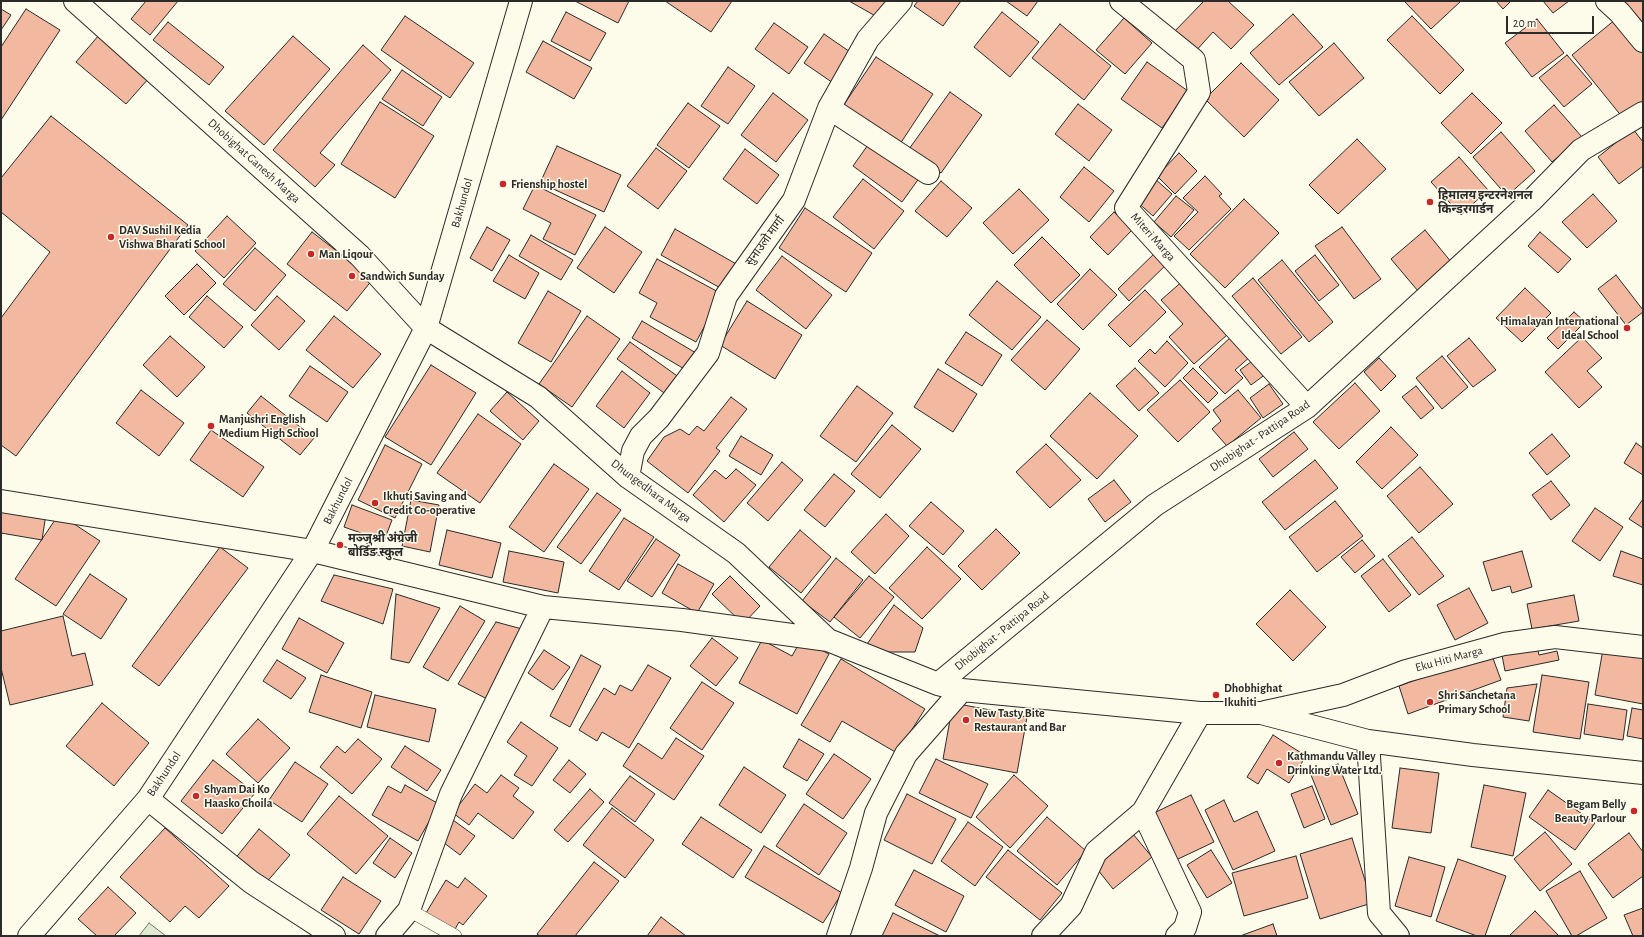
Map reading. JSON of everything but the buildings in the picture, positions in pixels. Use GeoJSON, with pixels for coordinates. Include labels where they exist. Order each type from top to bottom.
{"type":"FeatureCollection","features":[{"type":"Feature","properties":{"kind":"street","name":"Dhobighat Ganesh Marga"},"geometry":{"type":"LineString","coordinates":[[75,1],[360,256],[426,328]]}},
{"type":"Feature","properties":{"kind":"street","name":"Bakhundol"},"geometry":{"type":"LineString","coordinates":[[30,936],[148,798],[313,551],[426,328],[521,1]]}},
{"type":"Feature","properties":{"kind":"street","name":"सुनाउलो मार्गा"},"geometry":{"type":"LineString","coordinates":[[628,477],[634,451],[641,436],[659,418],[708,353],[726,296],[794,200],[829,108],[868,39],[901,1]]}},
{"type":"Feature","properties":{"kind":"street","name":"Miteri Marga"},"geometry":{"type":"LineString","coordinates":[[1121,1],[1194,60],[1199,92],[1126,208],[1307,407]]}},
{"type":"Feature","properties":{"kind":"street"},"geometry":{"type":"LineString","coordinates":[[1607,1],[1620,13],[1643,41]]}},
{"type":"Feature","properties":{"kind":"street"},"geometry":{"type":"LineString","coordinates":[[829,108],[928,174]]}},
{"type":"Feature","properties":{"kind":"street","name":"Dhobighat - Pattipa Road"},"geometry":{"type":"LineString","coordinates":[[938,684],[1155,505],[1307,407],[1531,201],[1581,150],[1643,113]]}},
{"type":"Feature","properties":{"kind":"street","name":"Dhungedhara Marga"},"geometry":{"type":"LineString","coordinates":[[426,328],[538,396],[628,477],[736,553],[828,640]]}},
{"type":"Feature","properties":{"kind":"street"},"geometry":{"type":"LineString","coordinates":[[1,501],[313,551],[543,607],[682,620],[828,640],[938,684],[962,690],[1200,713],[1261,713],[1368,741],[1473,755],[1643,773]]}},
{"type":"Feature","properties":{"kind":"street"},"geometry":{"type":"LineString","coordinates":[[387,936],[409,910],[451,794],[543,607]]}},
{"type":"Feature","properties":{"kind":"street","name":"Eku Hiti Marga"},"geometry":{"type":"LineString","coordinates":[[1261,713],[1343,695],[1406,671],[1504,644],[1555,637],[1643,647]]}},
{"type":"Feature","properties":{"kind":"street"},"geometry":{"type":"LineString","coordinates":[[838,936],[880,806],[906,754],[962,690]]}},
{"type":"Feature","properties":{"kind":"street"},"geometry":{"type":"LineString","coordinates":[[1042,936],[1071,906],[1096,852],[1143,812],[1200,713]]}},
{"type":"Feature","properties":{"kind":"street"},"geometry":{"type":"LineString","coordinates":[[1368,741],[1379,913],[1398,936]]}},
{"type":"Feature","properties":{"kind":"street"},"geometry":{"type":"LineString","coordinates":[[148,798],[251,882],[334,936]]}},
{"type":"Feature","properties":{"kind":"street"},"geometry":{"type":"LineString","coordinates":[[1143,812],[1190,912],[1185,928],[1177,936]]}},
{"type":"Feature","properties":{"kind":"lane"},"geometry":{"type":"LineString","coordinates":[[409,910],[455,936]]}},
{"type":"Feature","properties":{"kind":"green space"},"geometry":{"type":"Polygon","coordinates":[[[149,923],[166,936],[139,936],[149,923]]]}},
{"type":"Feature","properties":{"kind":"place","name":"Frienship hostel"},"geometry":{"type":"Point","coordinates":[503,184]}},
{"type":"Feature","properties":{"kind":"place","name":"हिमालय इन्टरनेशनल किन्डरगार्डन"},"geometry":{"type":"Point","coordinates":[1430,202]}},
{"type":"Feature","properties":{"kind":"place","name":"DAV Sushil Kedia Vishwa Bharati School"},"geometry":{"type":"Point","coordinates":[111,237]}},
{"type":"Feature","properties":{"kind":"place","name":"Man Liqour"},"geometry":{"type":"Point","coordinates":[311,254]}},
{"type":"Feature","properties":{"kind":"place","name":"Sandwich Sunday"},"geometry":{"type":"Point","coordinates":[352,276]}},
{"type":"Feature","properties":{"kind":"place","name":"Himalayan International Ideal School"},"geometry":{"type":"Point","coordinates":[1627,328]}},
{"type":"Feature","properties":{"kind":"place","name":"Manjushri English Medium High School"},"geometry":{"type":"Point","coordinates":[211,426]}},
{"type":"Feature","properties":{"kind":"place","name":"Ikhuti Saving and Credit Co-operative"},"geometry":{"type":"Point","coordinates":[375,503]}},
{"type":"Feature","properties":{"kind":"place","name":"मञ्जुश्री अंग्रेजी बोर्डिङ स्कुल"},"geometry":{"type":"Point","coordinates":[340,545]}},
{"type":"Feature","properties":{"kind":"place","name":"Dhobhighat Ikuhiti"},"geometry":{"type":"Point","coordinates":[1216,695]}},
{"type":"Feature","properties":{"kind":"place","name":"Shri Sanchetana Primary School"},"geometry":{"type":"Point","coordinates":[1430,702]}},
{"type":"Feature","properties":{"kind":"place","name":"New Tasty Bite Restaurant and Bar"},"geometry":{"type":"Point","coordinates":[966,720]}},
{"type":"Feature","properties":{"kind":"place","name":"Kathmandu Valley Drinking Water Ltd."},"geometry":{"type":"Point","coordinates":[1279,763]}},
{"type":"Feature","properties":{"kind":"place","name":"Shyam Dai Ko Haasko Choila"},"geometry":{"type":"Point","coordinates":[196,796]}},
{"type":"Feature","properties":{"kind":"place","name":"Begam Belly Beauty Parlour"},"geometry":{"type":"Point","coordinates":[1634,811]}}]}
